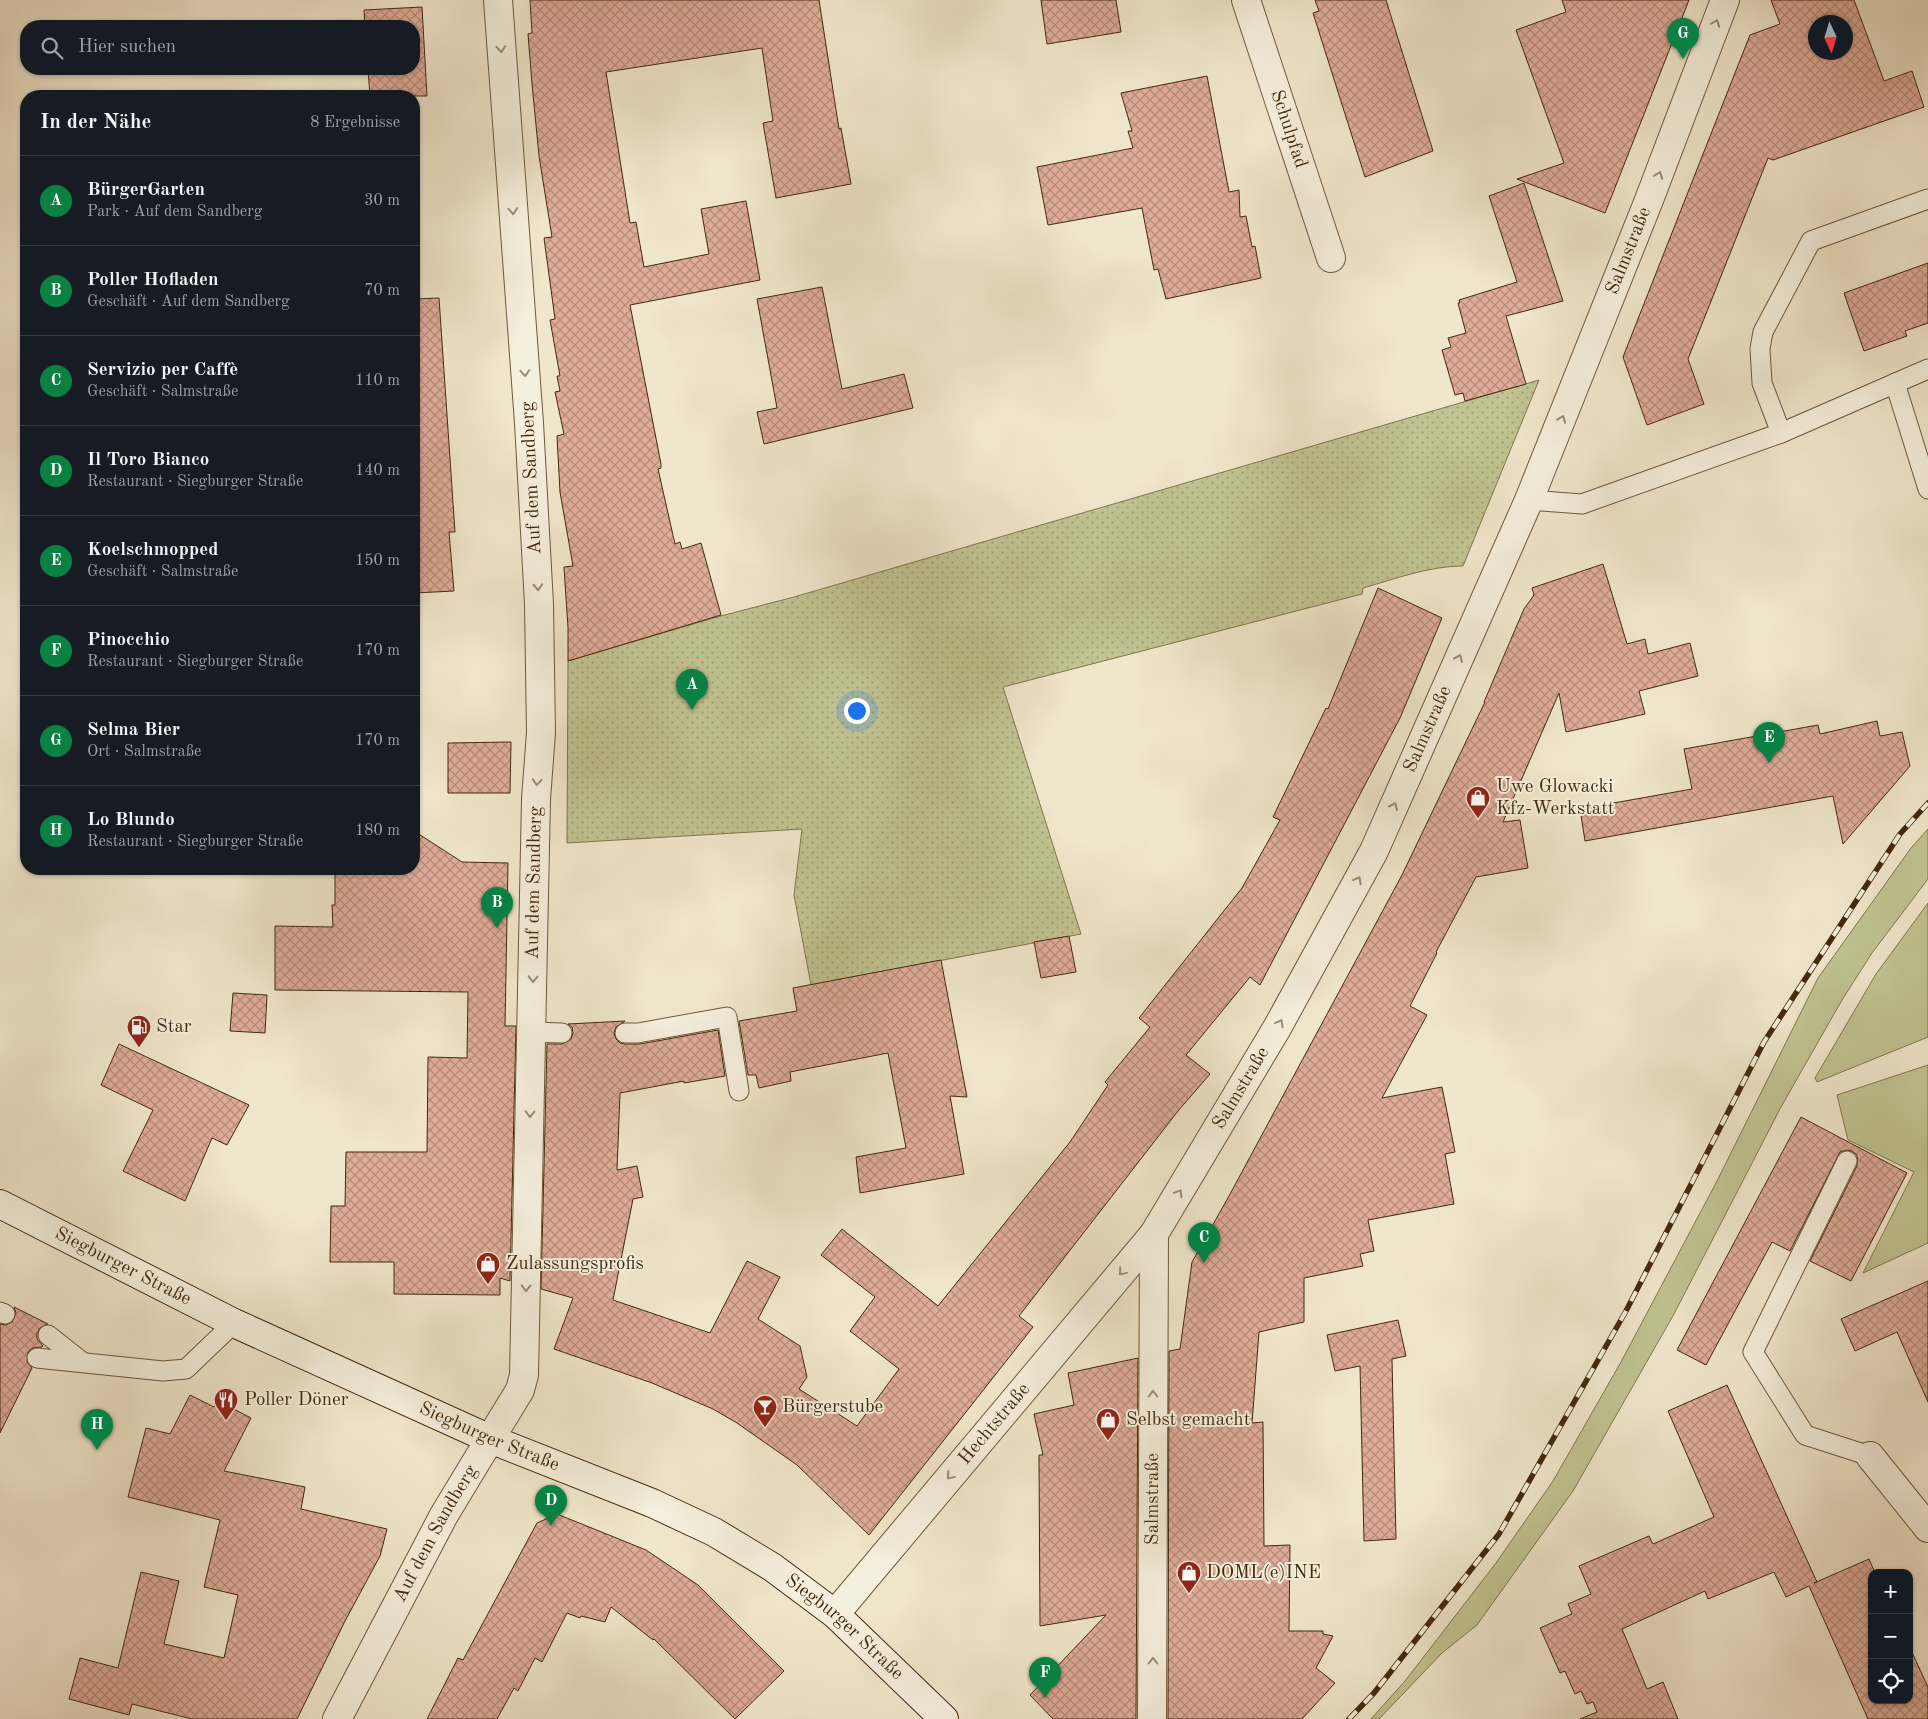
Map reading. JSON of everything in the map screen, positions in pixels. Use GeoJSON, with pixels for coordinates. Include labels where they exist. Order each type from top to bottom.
{"type":"FeatureCollection","features":[{"type":"Feature","properties":{"kind":"street","name":"Auf dem Sandberg"},"geometry":{"type":"LineString","coordinates":[[337,1719],[444,1515],[520,1390],[524,1375],[536,799],[541,733],[539,604],[529,420],[498,0]]}},
{"type":"Feature","properties":{"kind":"street","name":"Schulpfad"},"geometry":{"type":"LineString","coordinates":[[1246,0],[1331,258]]}},
{"type":"Feature","properties":{"kind":"street","name":"Salmstraße"},"geometry":{"type":"LineString","coordinates":[[1152,1719],[1154,1234],[1277,1028],[1374,851],[1529,500],[1650,200],[1725,0]]}},
{"type":"Feature","properties":{"kind":"street","name":"Siegburger Straße"},"geometry":{"type":"LineString","coordinates":[[0,1204],[234,1323],[490,1439],[652,1503],[714,1532],[772,1567],[835,1614],[944,1719]]}},
{"type":"Feature","properties":{"kind":"street","name":"Hechtstraße"},"geometry":{"type":"LineString","coordinates":[[835,1614],[1154,1234]]}},
{"type":"Feature","properties":{"kind":"street"},"geometry":{"type":"LineString","coordinates":[[1870,1456],[1928,1528]]}},
{"type":"Feature","properties":{"kind":"lane"},"geometry":{"type":"LineString","coordinates":[[1781,433],[1762,383],[1760,349],[1763,332],[1811,241],[1928,199]]}},
{"type":"Feature","properties":{"kind":"lane"},"geometry":{"type":"LineString","coordinates":[[1529,500],[1582,504],[1781,433],[1928,369]]}},
{"type":"Feature","properties":{"kind":"lane"},"geometry":{"type":"LineString","coordinates":[[1895,383],[1928,488]]}},
{"type":"Feature","properties":{"kind":"lane"},"geometry":{"type":"LineString","coordinates":[[625,1033],[638,1033],[726,1017],[739,1091]]}},
{"type":"Feature","properties":{"kind":"lane"},"geometry":{"type":"LineString","coordinates":[[532,1032],[562,1033]]}},
{"type":"Feature","properties":{"kind":"lane"},"geometry":{"type":"LineString","coordinates":[[1847,1162],[1753,1352],[1805,1435],[1870,1456]]}},
{"type":"Feature","properties":{"kind":"lane"},"geometry":{"type":"LineString","coordinates":[[37,1358],[81,1361],[163,1371],[186,1370],[234,1323]]}},
{"type":"Feature","properties":{"kind":"lane"},"geometry":{"type":"LineString","coordinates":[[48,1335],[81,1361]]}},
{"type":"Feature","properties":{"kind":"green space"},"geometry":{"type":"Polygon","coordinates":[[[1539,380],[1463,566],[1438,568],[1412,574],[1363,588],[1362,594],[1003,687],[1081,934],[811,985],[794,895],[802,829],[567,843],[568,661],[1539,380]]]}},
{"type":"Feature","properties":{"kind":"green space"},"geometry":{"type":"Polygon","coordinates":[[[1928,829],[1928,879],[1872,953],[1842,1000],[1781,1107],[1674,1314],[1573,1491],[1477,1625],[1442,1653],[1379,1719],[1371,1719],[1405,1681],[1496,1563],[1553,1481],[1621,1362],[1717,1181],[1818,978],[1911,848],[1928,829]]]}},
{"type":"Feature","properties":{"kind":"green space"},"geometry":{"type":"Polygon","coordinates":[[[1928,903],[1928,1037],[1817,1082],[1815,1078],[1876,974],[1928,903]]]}},
{"type":"Feature","properties":{"kind":"green space"},"geometry":{"type":"Polygon","coordinates":[[[1928,1065],[1928,1243],[1863,1273],[1914,1172],[1848,1140],[1837,1095],[1928,1065]]]}},
{"type":"Feature","properties":{"kind":"building"},"geometry":{"type":"Polygon","coordinates":[[[530,0],[819,0],[839,129],[841,128],[851,184],[776,198],[763,123],[773,121],[762,48],[606,72],[630,223],[636,222],[644,267],[709,254],[701,209],[746,201],[760,280],[630,305],[661,464],[661,468],[658,469],[675,544],[680,542],[682,549],[701,543],[721,615],[568,661],[564,567],[573,566],[560,492],[557,436],[564,434],[555,392],[560,391],[557,376],[560,376],[550,320],[555,319],[544,238],[552,237],[539,156],[532,84],[528,34],[532,33],[530,0]]]}},
{"type":"Feature","properties":{"kind":"building"},"geometry":{"type":"Polygon","coordinates":[[[1041,0],[1116,0],[1121,32],[1047,44],[1041,0]]]}},
{"type":"Feature","properties":{"kind":"building"},"geometry":{"type":"Polygon","coordinates":[[[1315,0],[1386,0],[1433,151],[1365,177],[1313,13],[1319,11],[1315,0]]]}},
{"type":"Feature","properties":{"kind":"building"},"geometry":{"type":"Polygon","coordinates":[[[1562,0],[1689,0],[1605,213],[1517,179],[1564,163],[1516,30],[1566,12],[1562,0]]]}},
{"type":"Feature","properties":{"kind":"building"},"geometry":{"type":"Polygon","coordinates":[[[1771,0],[1854,0],[1884,81],[1912,71],[1924,107],[1773,160],[1768,158],[1688,359],[1704,404],[1647,425],[1623,357],[1750,35],[1780,24],[1771,0]]]}},
{"type":"Feature","properties":{"kind":"building"},"geometry":{"type":"Polygon","coordinates":[[[422,7],[427,96],[420,96],[420,90],[370,90],[368,75],[420,75],[420,20],[365,20],[364,10],[422,7]]]}},
{"type":"Feature","properties":{"kind":"building"},"geometry":{"type":"Polygon","coordinates":[[[1207,76],[1229,192],[1239,190],[1240,217],[1246,216],[1252,247],[1255,246],[1261,278],[1166,299],[1158,269],[1154,270],[1142,208],[1048,225],[1037,167],[1133,148],[1128,131],[1132,131],[1121,93],[1207,76]]]}},
{"type":"Feature","properties":{"kind":"building"},"geometry":{"type":"Polygon","coordinates":[[[1524,183],[1563,301],[1506,316],[1526,384],[1465,401],[1463,393],[1455,395],[1442,350],[1451,347],[1448,338],[1466,333],[1458,303],[1460,303],[1459,300],[1517,282],[1489,196],[1524,183]]]}},
{"type":"Feature","properties":{"kind":"building"},"geometry":{"type":"Polygon","coordinates":[[[1928,263],[1928,323],[1905,331],[1907,336],[1864,351],[1844,293],[1928,263]]]}},
{"type":"Feature","properties":{"kind":"building"},"geometry":{"type":"Polygon","coordinates":[[[822,287],[842,389],[904,374],[913,408],[764,444],[757,412],[777,408],[757,299],[822,287]]]}},
{"type":"Feature","properties":{"kind":"building"},"geometry":{"type":"Polygon","coordinates":[[[439,298],[455,532],[449,532],[454,591],[420,593],[420,299],[439,298]]]}},
{"type":"Feature","properties":{"kind":"building"},"geometry":{"type":"Polygon","coordinates":[[[1603,564],[1627,644],[1645,639],[1648,654],[1690,643],[1698,676],[1639,691],[1645,714],[1566,732],[1559,693],[1503,822],[1520,820],[1528,868],[1476,877],[1410,1006],[1427,1015],[1382,1098],[1442,1087],[1455,1152],[1445,1154],[1454,1204],[1368,1220],[1374,1251],[1360,1254],[1363,1266],[1304,1278],[1304,1322],[1259,1332],[1252,1423],[1263,1422],[1264,1546],[1290,1545],[1289,1631],[1323,1631],[1323,1634],[1333,1636],[1316,1668],[1335,1683],[1302,1719],[1168,1719],[1169,1351],[1180,1349],[1192,1262],[1402,875],[1485,702],[1524,609],[1534,595],[1532,588],[1603,564]]]}},
{"type":"Feature","properties":{"kind":"building"},"geometry":{"type":"Polygon","coordinates":[[[1378,588],[1442,618],[1400,718],[1260,985],[1250,977],[1186,1055],[1210,1074],[1178,1111],[1019,1316],[1033,1327],[869,1535],[797,1465],[737,1423],[713,1409],[652,1383],[554,1349],[573,1298],[541,1289],[547,1044],[562,1044],[571,1039],[572,1027],[568,1024],[625,1021],[616,1027],[614,1033],[620,1043],[625,1044],[640,1044],[718,1030],[725,1076],[684,1083],[684,1081],[620,1093],[617,1170],[637,1166],[643,1197],[633,1199],[613,1300],[710,1333],[747,1261],[780,1277],[758,1319],[800,1346],[807,1377],[799,1389],[857,1426],[899,1369],[850,1331],[875,1297],[821,1255],[842,1229],[938,1306],[1070,1142],[1108,1085],[1105,1082],[1150,1027],[1139,1018],[1242,888],[1280,820],[1273,817],[1326,708],[1328,709],[1378,588]]]}},
{"type":"Feature","properties":{"kind":"building"},"geometry":{"type":"Polygon","coordinates":[[[1877,721],[1880,736],[1902,732],[1910,766],[1843,844],[1833,796],[1585,841],[1580,809],[1692,789],[1684,749],[1818,725],[1820,734],[1877,721]]]}},
{"type":"Feature","properties":{"kind":"building"},"geometry":{"type":"Polygon","coordinates":[[[511,742],[510,793],[448,793],[448,743],[511,742]]]}},
{"type":"Feature","properties":{"kind":"building"},"geometry":{"type":"Polygon","coordinates":[[[420,835],[462,862],[508,863],[505,1026],[516,1026],[510,1281],[500,1278],[500,1295],[394,1294],[394,1262],[330,1262],[331,1206],[345,1206],[346,1152],[427,1152],[428,1057],[467,1058],[468,992],[275,990],[275,926],[333,927],[332,905],[335,905],[335,875],[420,875],[420,835]]]}},
{"type":"Feature","properties":{"kind":"building"},"geometry":{"type":"Polygon","coordinates":[[[1069,936],[1076,972],[1041,978],[1034,942],[1069,936]]]}},
{"type":"Feature","properties":{"kind":"building"},"geometry":{"type":"Polygon","coordinates":[[[941,960],[967,1097],[950,1096],[964,1174],[860,1193],[856,1157],[906,1148],[888,1053],[790,1072],[791,1081],[759,1088],[756,1075],[748,1075],[739,1021],[797,1011],[793,988],[941,960]]]}},
{"type":"Feature","properties":{"kind":"building"},"geometry":{"type":"Polygon","coordinates":[[[233,993],[267,995],[265,1033],[230,1031],[233,993]]]}},
{"type":"Feature","properties":{"kind":"building"},"geometry":{"type":"Polygon","coordinates":[[[119,1044],[249,1105],[227,1145],[212,1138],[185,1201],[123,1171],[153,1110],[101,1085],[119,1044]]]}},
{"type":"Feature","properties":{"kind":"building"},"geometry":{"type":"Polygon","coordinates":[[[1801,1117],[1907,1173],[1851,1281],[1810,1261],[1857,1166],[1857,1155],[1852,1151],[1840,1152],[1790,1251],[1772,1242],[1706,1365],[1677,1350],[1801,1117]]]}},
{"type":"Feature","properties":{"kind":"building"},"geometry":{"type":"Polygon","coordinates":[[[1928,1281],[1928,1402],[1897,1332],[1855,1351],[1841,1319],[1928,1281]]]}},
{"type":"Feature","properties":{"kind":"building"},"geometry":{"type":"Polygon","coordinates":[[[14,1307],[48,1324],[40,1328],[37,1333],[37,1339],[43,1346],[33,1348],[28,1352],[27,1362],[32,1368],[0,1433],[0,1324],[6,1325],[12,1322],[16,1313],[14,1307]]]}},
{"type":"Feature","properties":{"kind":"building"},"geometry":{"type":"Polygon","coordinates":[[[1398,1320],[1406,1356],[1392,1359],[1396,1539],[1364,1541],[1360,1366],[1335,1371],[1327,1335],[1398,1320]]]}},
{"type":"Feature","properties":{"kind":"building"},"geometry":{"type":"Polygon","coordinates":[[[1138,1358],[1136,1719],[1053,1719],[1030,1695],[1106,1615],[1040,1626],[1039,1455],[1043,1455],[1034,1414],[1074,1405],[1068,1373],[1138,1358]]]}},
{"type":"Feature","properties":{"kind":"building"},"geometry":{"type":"Polygon","coordinates":[[[1727,1385],[1817,1582],[1869,1559],[1873,1569],[1868,1569],[1868,1704],[1913,1704],[1913,1655],[1928,1687],[1928,1719],[1868,1719],[1809,1586],[1786,1597],[1774,1572],[1708,1599],[1705,1591],[1622,1629],[1647,1689],[1663,1682],[1678,1719],[1580,1719],[1597,1712],[1593,1702],[1587,1704],[1581,1691],[1575,1694],[1565,1671],[1560,1673],[1540,1628],[1572,1614],[1568,1604],[1591,1594],[1579,1566],[1649,1536],[1653,1544],[1714,1517],[1668,1411],[1727,1385]]]}},
{"type":"Feature","properties":{"kind":"building"},"geometry":{"type":"Polygon","coordinates":[[[190,1395],[214,1407],[218,1401],[251,1418],[224,1471],[305,1487],[301,1509],[387,1529],[380,1556],[345,1621],[297,1719],[192,1719],[132,1704],[129,1715],[69,1699],[80,1658],[118,1668],[141,1572],[179,1581],[164,1644],[224,1658],[238,1595],[204,1587],[220,1520],[128,1497],[146,1428],[170,1434],[190,1395]]]}},
{"type":"Feature","properties":{"kind":"building"},"geometry":{"type":"Polygon","coordinates":[[[557,1514],[646,1550],[698,1585],[784,1671],[735,1719],[654,1639],[611,1607],[605,1622],[581,1616],[580,1618],[567,1613],[542,1662],[535,1658],[518,1691],[514,1688],[497,1719],[427,1719],[458,1658],[463,1660],[537,1523],[557,1514]]]}},
{"type":"Feature","properties":{"kind":"railway"},"geometry":{"type":"LineString","coordinates":[[1349,1719],[1374,1693],[1499,1534],[1626,1311],[1764,1042],[1900,834],[1928,803]]}},
{"type":"Feature","properties":{"kind":"place","name":"Selma Bier"},"geometry":{"type":"Point","coordinates":[1683,59]}},
{"type":"Feature","properties":{"kind":"place","name":"BürgerGarten"},"geometry":{"type":"Point","coordinates":[692,710]}},
{"type":"Feature","properties":{"kind":"place","name":"Koelschmopped"},"geometry":{"type":"Point","coordinates":[1769,763]}},
{"type":"Feature","properties":{"kind":"place","name":"Uwe Glowacki Kfz-Werkstatt"},"geometry":{"type":"Point","coordinates":[1478,819]}},
{"type":"Feature","properties":{"kind":"place","name":"Poller Hofladen"},"geometry":{"type":"Point","coordinates":[497,928]}},
{"type":"Feature","properties":{"kind":"place","name":"Star"},"geometry":{"type":"Point","coordinates":[139,1048]}},
{"type":"Feature","properties":{"kind":"place","name":"Servizio per Caffè"},"geometry":{"type":"Point","coordinates":[1204,1263]}},
{"type":"Feature","properties":{"kind":"place","name":"Zulassungsprofis"},"geometry":{"type":"Point","coordinates":[488,1285]}},
{"type":"Feature","properties":{"kind":"place","name":"Poller Döner"},"geometry":{"type":"Point","coordinates":[226,1421]}},
{"type":"Feature","properties":{"kind":"place","name":"Bürgerstube"},"geometry":{"type":"Point","coordinates":[765,1428]}},
{"type":"Feature","properties":{"kind":"place","name":"Selbst gemacht"},"geometry":{"type":"Point","coordinates":[1108,1441]}},
{"type":"Feature","properties":{"kind":"place","name":"Lo Blundo"},"geometry":{"type":"Point","coordinates":[97,1450]}},
{"type":"Feature","properties":{"kind":"place","name":"Il Toro Bianco"},"geometry":{"type":"Point","coordinates":[551,1526]}},
{"type":"Feature","properties":{"kind":"place","name":"DOML(e)INE"},"geometry":{"type":"Point","coordinates":[1189,1594]}},
{"type":"Feature","properties":{"kind":"place","name":"Pinocchio"},"geometry":{"type":"Point","coordinates":[1045,1698]}}]}
